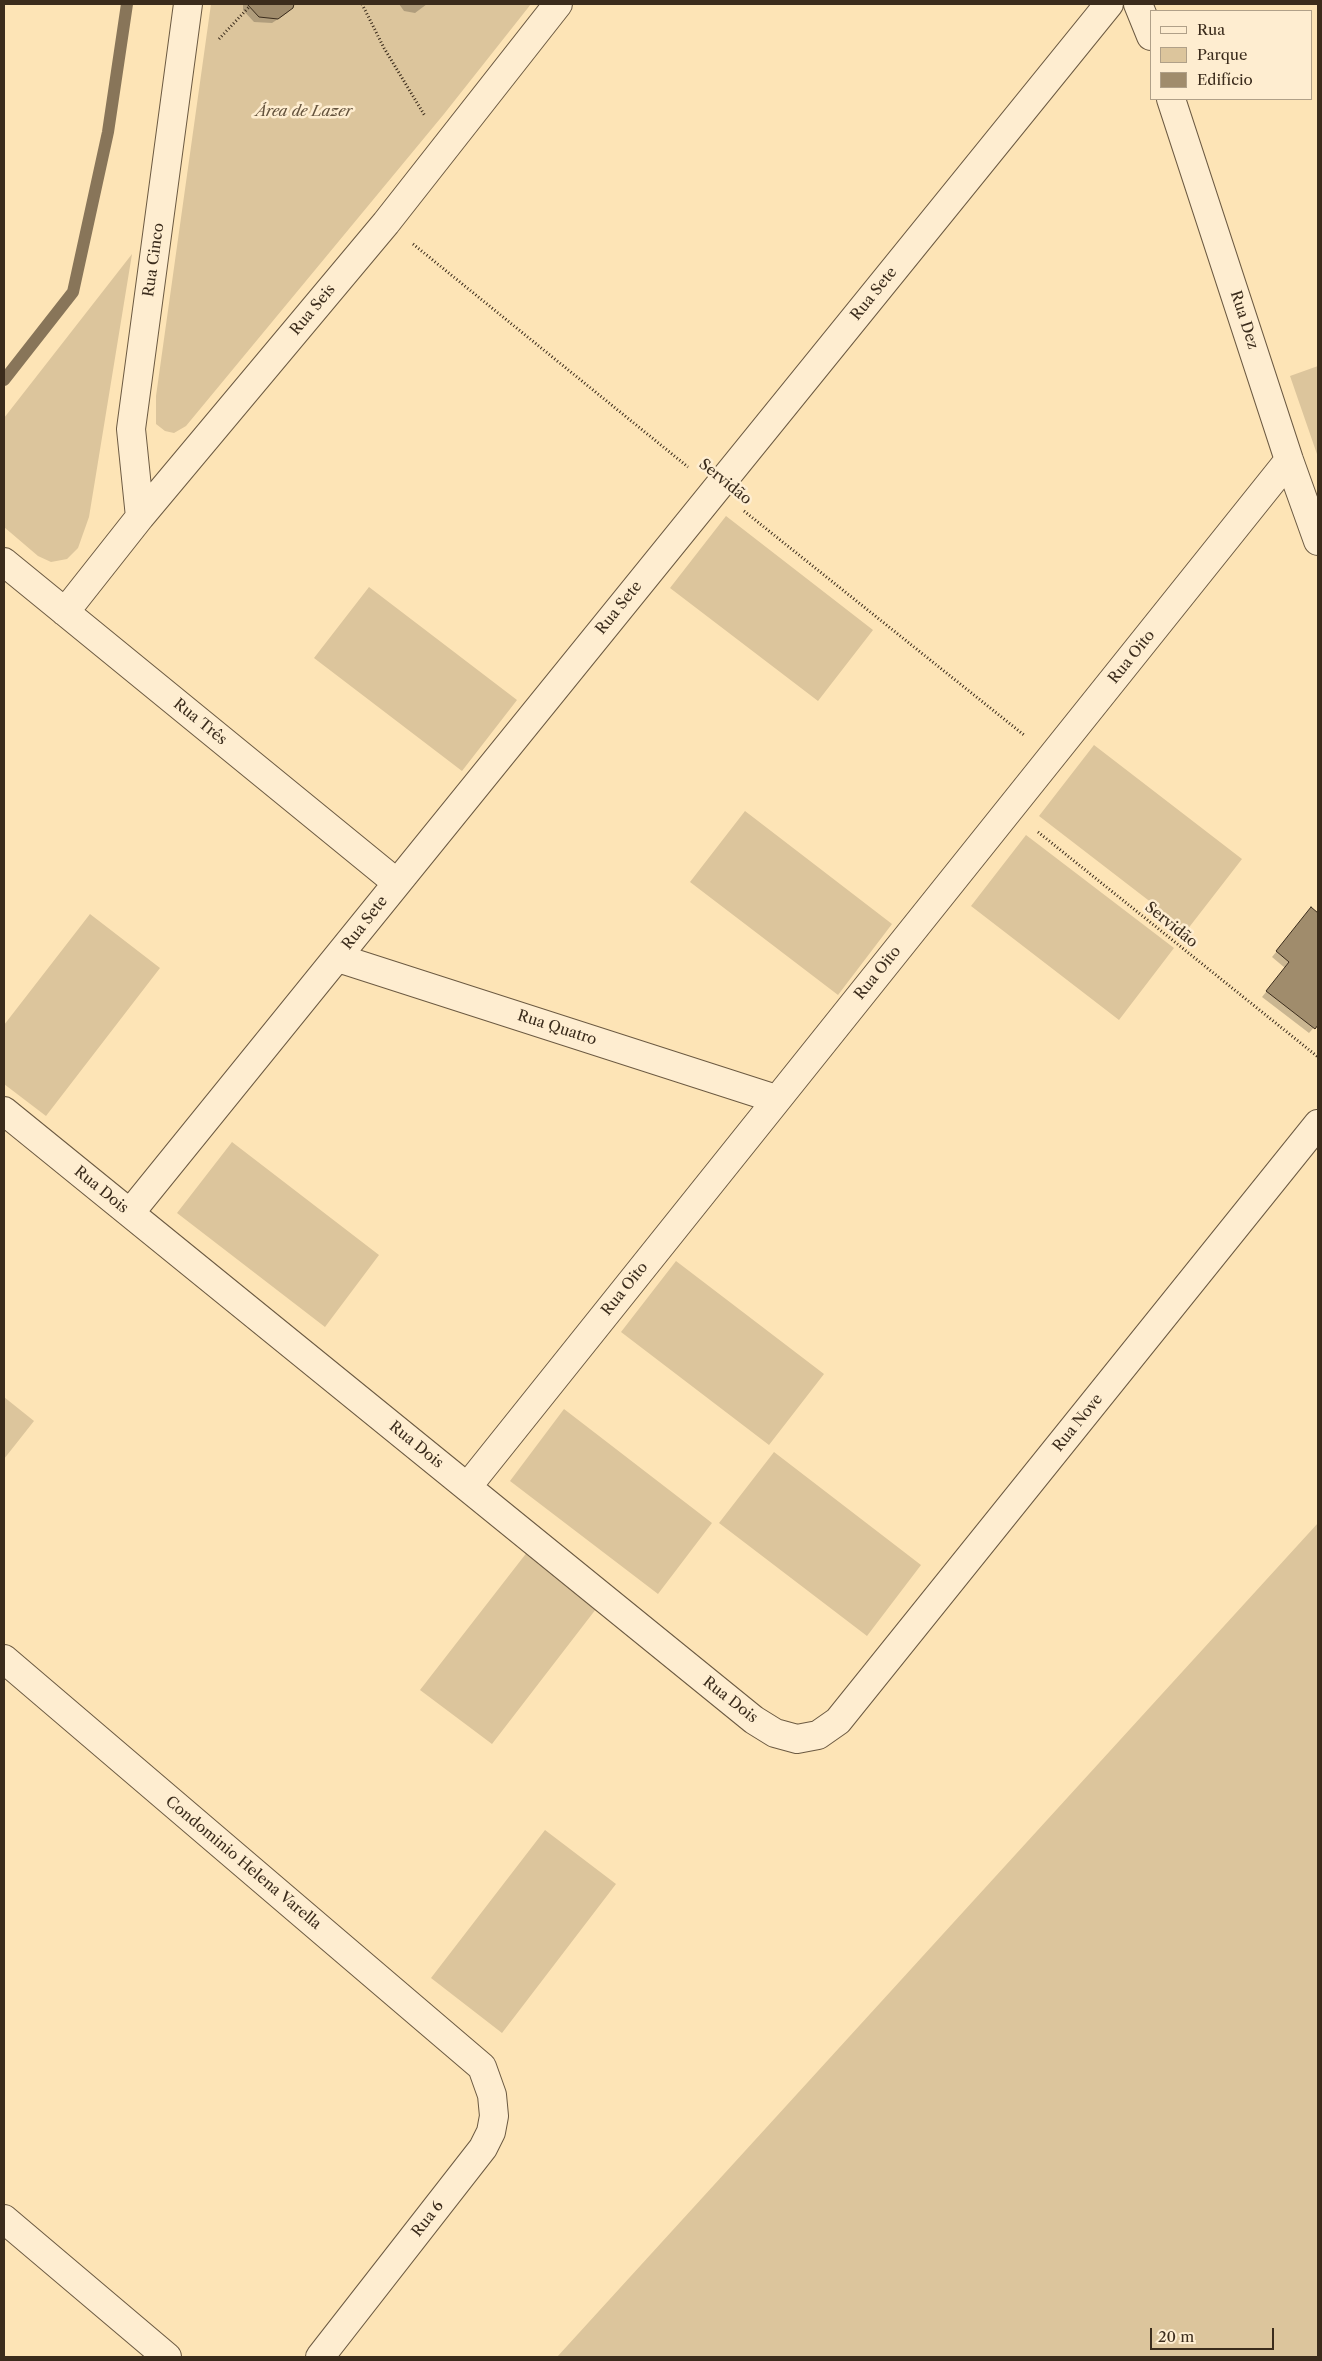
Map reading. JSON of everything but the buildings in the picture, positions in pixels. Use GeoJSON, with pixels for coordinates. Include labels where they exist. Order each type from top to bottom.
{"type":"FeatureCollection","features":[{"type":"Feature","properties":{"kind":"street","name":"Rua Cinco"},"geometry":{"type":"LineString","coordinates":[[140,517],[131,429],[188,4]]}},
{"type":"Feature","properties":{"kind":"street","name":"Rua Seis"},"geometry":{"type":"LineString","coordinates":[[65,612],[140,517],[386,223],[558,4]]}},
{"type":"Feature","properties":{"kind":"street","name":"Rua Sete"},"geometry":{"type":"LineString","coordinates":[[130,1213],[1109,4]]}},
{"type":"Feature","properties":{"kind":"street"},"geometry":{"type":"LineString","coordinates":[[1138,4],[1150,34]]}},
{"type":"Feature","properties":{"kind":"street","name":"Rua Dez"},"geometry":{"type":"LineString","coordinates":[[1171,100],[1289,460],[1318,541]]}},
{"type":"Feature","properties":{"kind":"street","name":"Rua Oito"},"geometry":{"type":"LineString","coordinates":[[468,1486],[1289,460]]}},
{"type":"Feature","properties":{"kind":"street","name":"Rua Três"},"geometry":{"type":"LineString","coordinates":[[4,562],[397,882]]}},
{"type":"Feature","properties":{"kind":"street","name":"Rua Quatro"},"geometry":{"type":"LineString","coordinates":[[338,958],[776,1099]]}},
{"type":"Feature","properties":{"kind":"street","name":"Rua Dois"},"geometry":{"type":"LineString","coordinates":[[4,1112],[468,1486],[754,1720],[775,1733],[797,1740],[818,1735],[838,1721]]}},
{"type":"Feature","properties":{"kind":"street","name":"Rua Nove"},"geometry":{"type":"LineString","coordinates":[[838,1721],[1318,1124]]}},
{"type":"Feature","properties":{"kind":"street","name":"Condominio Helena Varella"},"geometry":{"type":"LineString","coordinates":[[4,1659],[482,2067]]}},
{"type":"Feature","properties":{"kind":"street","name":"Rua 6"},"geometry":{"type":"LineString","coordinates":[[320,2357],[483,2148],[491,2132],[494,2116],[492,2095],[482,2067]]}},
{"type":"Feature","properties":{"kind":"street"},"geometry":{"type":"LineString","coordinates":[[4,2219],[167,2357]]}},
{"type":"Feature","properties":{"kind":"path"},"geometry":{"type":"LineString","coordinates":[[362,4],[384,48],[445,148]]}},
{"type":"Feature","properties":{"kind":"path","name":"Servidão"},"geometry":{"type":"LineString","coordinates":[[386,223],[1052,758]]}},
{"type":"Feature","properties":{"kind":"path","name":"Servidão"},"geometry":{"type":"LineString","coordinates":[[1010,810],[1318,1058]]}},
{"type":"Feature","properties":{"kind":"green space","name":"Área de Lazer"},"geometry":{"type":"Polygon","coordinates":[[[211,4],[531,4],[444,114],[186,426],[174,433],[165,431],[156,424],[156,396],[211,4]]]}},
{"type":"Feature","properties":{"kind":"green space"},"geometry":{"type":"Polygon","coordinates":[[[132,254],[89,517],[78,548],[67,559],[51,562],[38,556],[4,527],[4,418],[132,254]]]}},
{"type":"Feature","properties":{"kind":"green space"},"geometry":{"type":"Polygon","coordinates":[[[1318,366],[1318,457],[1290,376],[1318,366]]]}},
{"type":"Feature","properties":{"kind":"green space"},"geometry":{"type":"Polygon","coordinates":[[[726,516],[873,630],[818,701],[670,588],[726,516]]]}},
{"type":"Feature","properties":{"kind":"green space"},"geometry":{"type":"Polygon","coordinates":[[[369,587],[517,700],[462,771],[314,658],[369,587]]]}},
{"type":"Feature","properties":{"kind":"green space"},"geometry":{"type":"Polygon","coordinates":[[[1094,745],[1242,859],[1187,930],[1039,816],[1094,745]]]}},
{"type":"Feature","properties":{"kind":"green space"},"geometry":{"type":"Polygon","coordinates":[[[745,811],[892,924],[838,995],[690,882],[745,811]]]}},
{"type":"Feature","properties":{"kind":"green space"},"geometry":{"type":"Polygon","coordinates":[[[1026,835],[1174,948],[1119,1020],[971,906],[1026,835]]]}},
{"type":"Feature","properties":{"kind":"green space"},"geometry":{"type":"Polygon","coordinates":[[[90,914],[160,968],[46,1116],[4,1084],[4,1025],[90,914]]]}},
{"type":"Feature","properties":{"kind":"green space"},"geometry":{"type":"Polygon","coordinates":[[[232,1142],[379,1255],[325,1327],[177,1213],[232,1142]]]}},
{"type":"Feature","properties":{"kind":"green space"},"geometry":{"type":"Polygon","coordinates":[[[676,1261],[824,1374],[769,1445],[621,1332],[676,1261]]]}},
{"type":"Feature","properties":{"kind":"green space"},"geometry":{"type":"Polygon","coordinates":[[[4,1397],[34,1421],[4,1459],[4,1397]]]}},
{"type":"Feature","properties":{"kind":"green space"},"geometry":{"type":"Polygon","coordinates":[[[564,1409],[712,1523],[658,1594],[510,1481],[564,1409]]]}},
{"type":"Feature","properties":{"kind":"green space"},"geometry":{"type":"Polygon","coordinates":[[[774,1452],[921,1565],[867,1636],[719,1523],[774,1452]]]}},
{"type":"Feature","properties":{"kind":"green space"},"geometry":{"type":"Polygon","coordinates":[[[1318,1523],[1318,2357],[557,2357],[1318,1523]]]}},
{"type":"Feature","properties":{"kind":"green space"},"geometry":{"type":"Polygon","coordinates":[[[535,1542],[606,1596],[492,1744],[420,1690],[535,1542]]]}},
{"type":"Feature","properties":{"kind":"green space"},"geometry":{"type":"Polygon","coordinates":[[[545,1830],[616,1884],[502,2033],[431,1978],[545,1830]]]}},
{"type":"Feature","properties":{"kind":"waterway"},"geometry":{"type":"LineString","coordinates":[[4,380],[73,292],[108,132],[127,4]]}}]}
